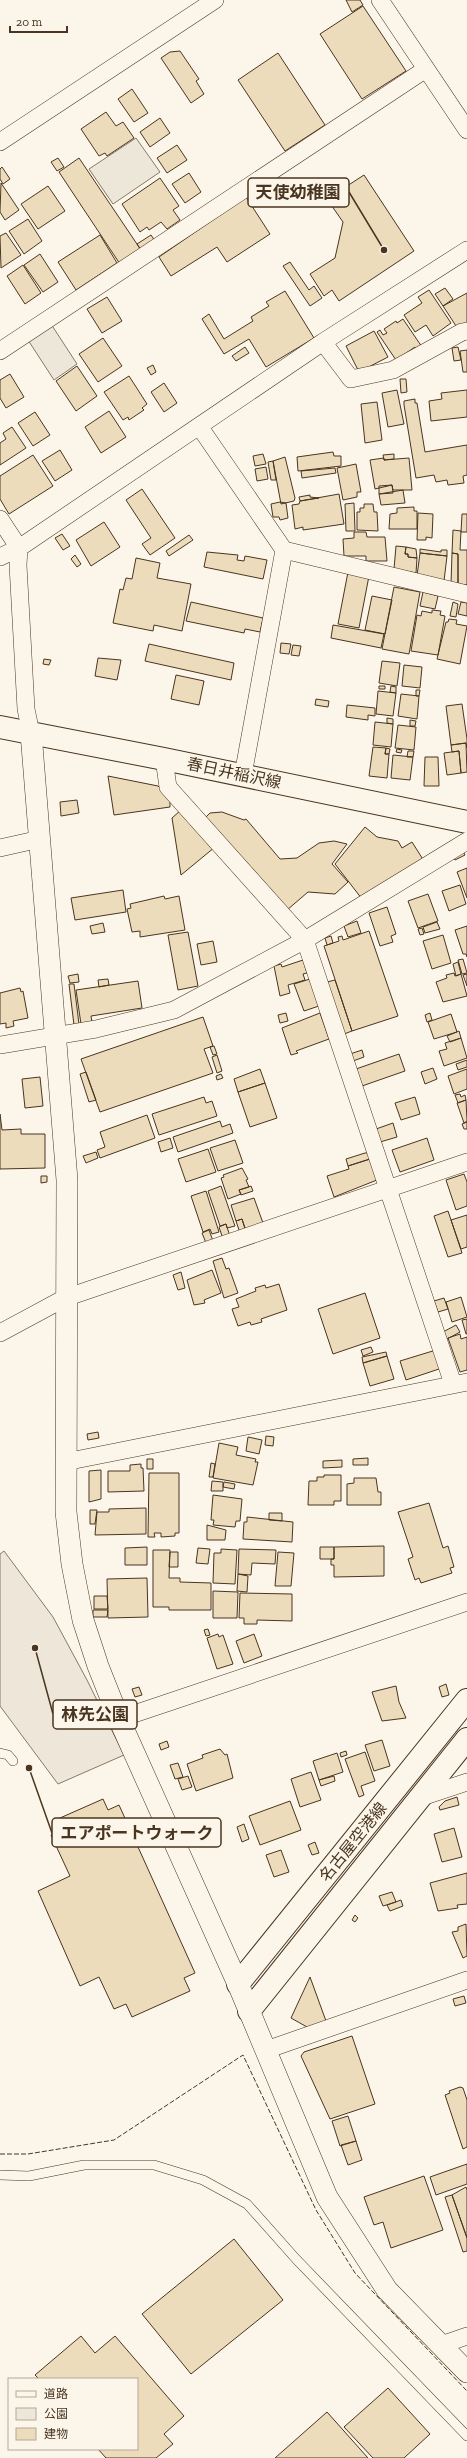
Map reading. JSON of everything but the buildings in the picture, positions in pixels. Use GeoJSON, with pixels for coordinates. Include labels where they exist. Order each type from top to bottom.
{"type":"FeatureCollection","features":[{"type":"Feature","properties":{"kind":"main road","name":"春日井稲沢線"},"geometry":{"type":"LineString","coordinates":[[0,727],[164,758],[467,822]]}},
{"type":"Feature","properties":{"kind":"main road","name":"名古屋空港線"},"geometry":{"type":"LineString","coordinates":[[238,1984],[467,1700]]}},
{"type":"Feature","properties":{"kind":"main road","name":"名古屋空港線"},"geometry":{"type":"LineString","coordinates":[[249,2011],[467,1739]]}},
{"type":"Feature","properties":{"kind":"street"},"geometry":{"type":"LineString","coordinates":[[0,142],[215,0]]}},
{"type":"Feature","properties":{"kind":"street"},"geometry":{"type":"LineString","coordinates":[[380,0],[467,130]]}},
{"type":"Feature","properties":{"kind":"street"},"geometry":{"type":"LineString","coordinates":[[0,351],[426,69]]}},
{"type":"Feature","properties":{"kind":"street"},"geometry":{"type":"LineString","coordinates":[[0,557],[19,548],[323,342],[467,250]]}},
{"type":"Feature","properties":{"kind":"street"},"geometry":{"type":"LineString","coordinates":[[323,342],[351,379],[393,370],[462,332],[467,331]]}},
{"type":"Feature","properties":{"kind":"street"},"geometry":{"type":"LineString","coordinates":[[199,426],[284,550],[467,594]]}},
{"type":"Feature","properties":{"kind":"street"},"geometry":{"type":"LineString","coordinates":[[0,518],[19,548],[18,565],[26,709],[31,734],[57,1035],[67,1180],[65,1298],[66,1512],[72,1564],[92,1646],[119,1719],[238,1984],[327,2197],[386,2290],[467,2372]]}},
{"type":"Feature","properties":{"kind":"street"},"geometry":{"type":"LineString","coordinates":[[243,775],[284,550]]}},
{"type":"Feature","properties":{"kind":"street"},"geometry":{"type":"LineString","coordinates":[[65,1462],[460,1383],[388,1189],[305,940],[168,787],[164,758]]}},
{"type":"Feature","properties":{"kind":"street"},"geometry":{"type":"LineString","coordinates":[[0,848],[40,839]]}},
{"type":"Feature","properties":{"kind":"street"},"geometry":{"type":"LineString","coordinates":[[0,1045],[96,1030],[174,1010],[305,940],[467,841]]}},
{"type":"Feature","properties":{"kind":"street"},"geometry":{"type":"LineString","coordinates":[[0,1333],[65,1298],[467,1162]]}},
{"type":"Feature","properties":{"kind":"street"},"geometry":{"type":"LineString","coordinates":[[119,1719],[467,1602]]}},
{"type":"Feature","properties":{"kind":"street"},"geometry":{"type":"LineString","coordinates":[[419,1798],[467,1782]]}},
{"type":"Feature","properties":{"kind":"street"},"geometry":{"type":"LineString","coordinates":[[266,2050],[467,1980]]}},
{"type":"Feature","properties":{"kind":"street"},"geometry":{"type":"LineString","coordinates":[[441,2345],[467,2336]]}},
{"type":"Feature","properties":{"kind":"lane"},"geometry":{"type":"LineString","coordinates":[[0,1753],[8,1755],[13,1761]]}},
{"type":"Feature","properties":{"kind":"lane"},"geometry":{"type":"LineString","coordinates":[[0,2175],[29,2176],[84,2165],[154,2165],[203,2180],[247,2204],[296,2259],[467,2436]]}},
{"type":"Feature","properties":{"kind":"green space"},"geometry":{"type":"Polygon","coordinates":[[[4,1551],[53,1617],[87,1680],[124,1755],[58,1784],[0,1706],[0,1554],[4,1551]]]}},
{"type":"Feature","properties":{"kind":"shaded area"},"geometry":{"type":"Polygon","coordinates":[[[136,138],[160,172],[113,204],[89,169],[136,138]]]}},
{"type":"Feature","properties":{"kind":"shaded area"},"geometry":{"type":"Polygon","coordinates":[[[51,324],[77,364],[54,380],[28,340],[51,324]]]}},
{"type":"Feature","properties":{"kind":"fence"},"geometry":{"type":"LineString","coordinates":[[0,2154],[28,2154],[114,2140],[243,2055],[316,2210],[355,2273],[467,2391]]}},
{"type":"Feature","properties":{"kind":"place","name":"天使幼稚園"},"geometry":{"type":"Point","coordinates":[384,250]}},
{"type":"Feature","properties":{"kind":"place","name":"林先公園"},"geometry":{"type":"Point","coordinates":[35,1648]}},
{"type":"Feature","properties":{"kind":"place","name":"エアポートウォーク"},"geometry":{"type":"Point","coordinates":[29,1768]}}]}
